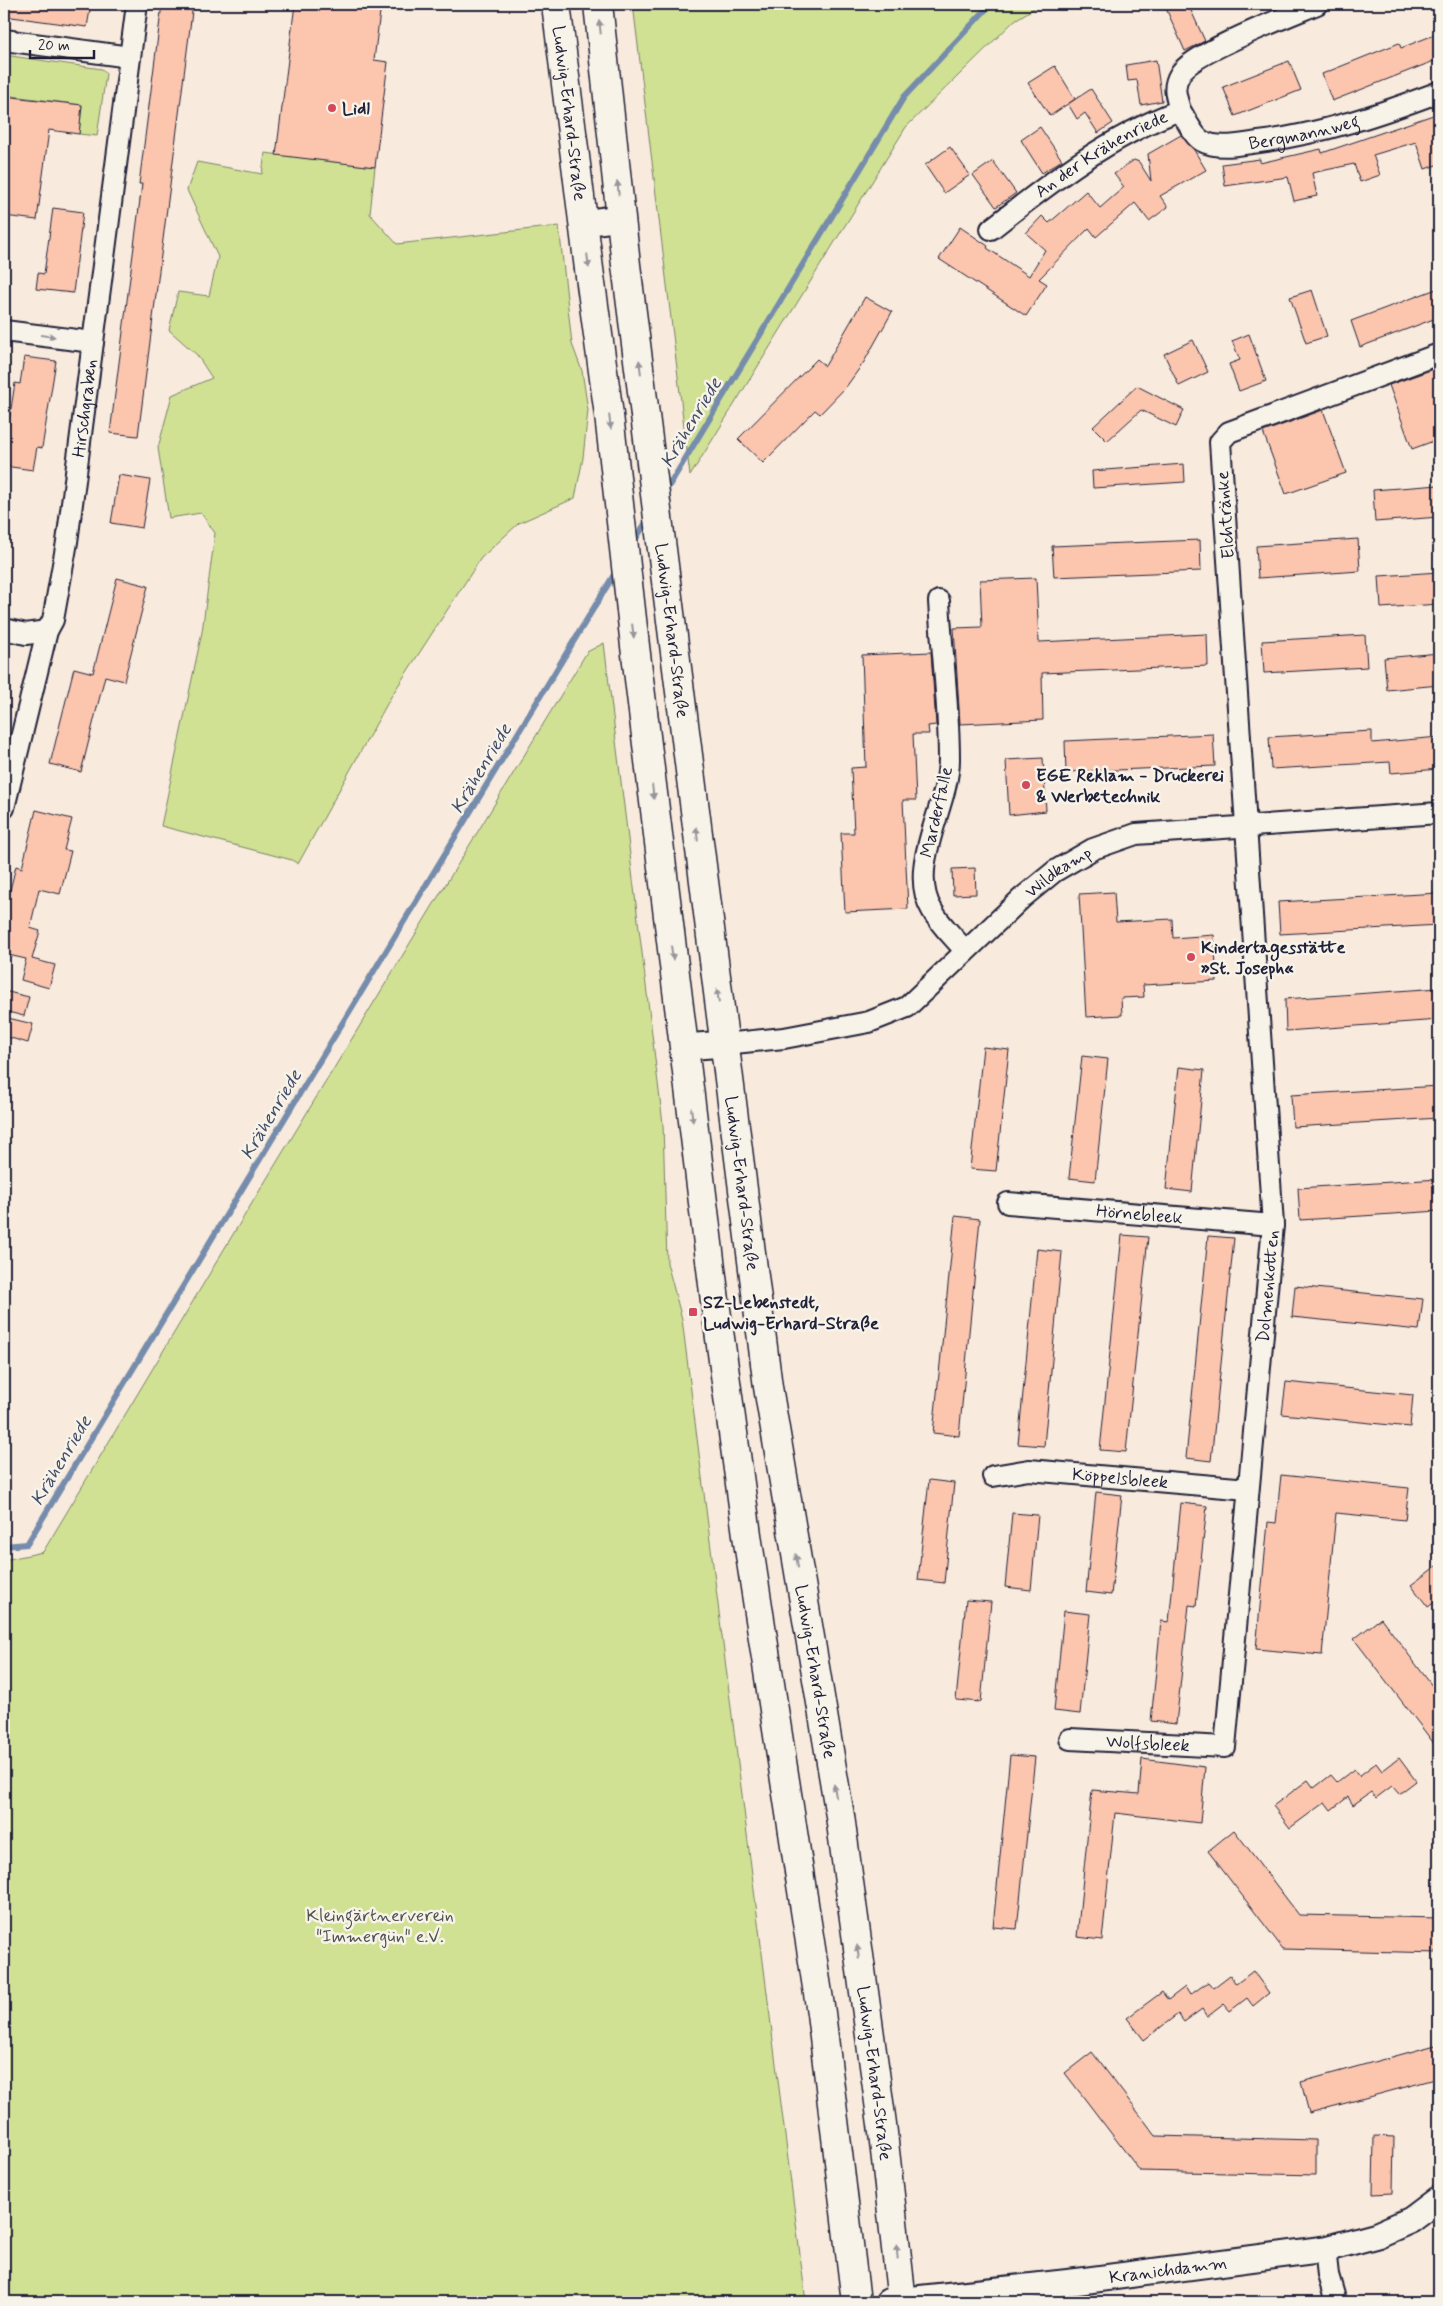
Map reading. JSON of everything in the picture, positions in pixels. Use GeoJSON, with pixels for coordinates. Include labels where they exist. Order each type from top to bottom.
{"type":"FeatureCollection","features":[{"type":"Feature","properties":{"kind":"main road","name":"Ludwig-Erhard-Straße"},"geometry":{"type":"LineString","coordinates":[[556,4],[609,415],[716,1308],[748,1542],[821,2013],[856,2302]]}},
{"type":"Feature","properties":{"kind":"main road","name":"Ludwig-Erhard-Straße"},"geometry":{"type":"LineString","coordinates":[[598,4],[621,218],[768,1387],[844,1845],[882,2124],[897,2302]]}},
{"type":"Feature","properties":{"kind":"street","name":"Hirschgraben"},"geometry":{"type":"LineString","coordinates":[[4,808],[47,630],[53,620],[67,542],[137,4]]}},
{"type":"Feature","properties":{"kind":"street","name":"An der Krähenriede"},"geometry":{"type":"LineString","coordinates":[[991,229],[1060,175],[1123,135],[1180,110],[1174,89],[1180,73],[1190,62],[1251,32],[1317,4]]}},
{"type":"Feature","properties":{"kind":"street"},"geometry":{"type":"LineString","coordinates":[[4,40],[130,57]]}},
{"type":"Feature","properties":{"kind":"street","name":"Bergmannweg"},"geometry":{"type":"LineString","coordinates":[[1180,110],[1200,140],[1212,145],[1244,144],[1312,133],[1375,116],[1439,92]]}},
{"type":"Feature","properties":{"kind":"street","name":"Ludwig-Erhard-Straße"},"geometry":{"type":"LineString","coordinates":[[583,223],[621,218]]}},
{"type":"Feature","properties":{"kind":"street"},"geometry":{"type":"LineString","coordinates":[[4,330],[93,342]]}},
{"type":"Feature","properties":{"kind":"street","name":"Elchtränke"},"geometry":{"type":"LineString","coordinates":[[1245,826],[1220,442],[1229,432],[1439,354]]}},
{"type":"Feature","properties":{"kind":"street","name":"Marderfalle"},"geometry":{"type":"LineString","coordinates":[[939,601],[949,762],[939,815],[924,862],[926,890],[931,910],[965,951]]}},
{"type":"Feature","properties":{"kind":"street"},"geometry":{"type":"LineString","coordinates":[[4,629],[26,634],[47,630]]}},
{"type":"Feature","properties":{"kind":"street","name":"Wildkamp"},"geometry":{"type":"LineString","coordinates":[[724,1044],[784,1038],[869,1022],[907,1007],[1022,898],[1055,871],[1093,849],[1136,834],[1439,813]]}},
{"type":"Feature","properties":{"kind":"street","name":"Dolmenkotten"},"geometry":{"type":"LineString","coordinates":[[1226,1747],[1273,1225],[1245,826]]}},
{"type":"Feature","properties":{"kind":"street"},"geometry":{"type":"LineString","coordinates":[[684,1047],[724,1044]]}},
{"type":"Feature","properties":{"kind":"street","name":"Hörnebleek"},"geometry":{"type":"LineString","coordinates":[[1008,1203],[1273,1225]]}},
{"type":"Feature","properties":{"kind":"street","name":"Köppelsbleek"},"geometry":{"type":"LineString","coordinates":[[992,1476],[1029,1470],[1248,1489]]}},
{"type":"Feature","properties":{"kind":"street","name":"Wolfsbleek"},"geometry":{"type":"LineString","coordinates":[[1070,1739],[1226,1747]]}},
{"type":"Feature","properties":{"kind":"street","name":"Kranichdamm"},"geometry":{"type":"LineString","coordinates":[[897,2302],[997,2297],[1325,2248],[1378,2234],[1411,2220],[1439,2199]]}},
{"type":"Feature","properties":{"kind":"street"},"geometry":{"type":"LineString","coordinates":[[1325,2248],[1328,2275],[1336,2302]]}},
{"type":"Feature","properties":{"kind":"green space"},"geometry":{"type":"Polygon","coordinates":[[[633,4],[1041,4],[1015,20],[906,127],[690,476],[633,4]]]}},
{"type":"Feature","properties":{"kind":"green space"},"geometry":{"type":"Polygon","coordinates":[[[4,55],[102,69],[106,74],[97,136],[79,134],[82,105],[4,95],[4,55]]]}},
{"type":"Feature","properties":{"kind":"green space"},"geometry":{"type":"Polygon","coordinates":[[[265,153],[375,167],[370,214],[397,244],[559,226],[572,344],[582,371],[588,410],[583,458],[575,498],[519,523],[481,558],[392,695],[298,864],[292,860],[161,826],[202,632],[215,533],[201,513],[169,518],[158,448],[172,395],[212,378],[197,355],[169,330],[178,292],[209,296],[218,257],[187,190],[197,162],[262,174],[265,153]]]}},
{"type":"Feature","properties":{"kind":"green space","name":"Kleingärtnerverein \"Immergün\" e.V."},"geometry":{"type":"Polygon","coordinates":[[[604,643],[663,1124],[667,1263],[682,1319],[806,2302],[4,2302],[4,1560],[43,1552],[232,1236],[587,652],[604,643]]]}},
{"type":"Feature","properties":{"kind":"building"},"geometry":{"type":"Polygon","coordinates":[[[4,4],[91,4],[87,27],[4,16],[4,4]]]}},
{"type":"Feature","properties":{"kind":"building"},"geometry":{"type":"Polygon","coordinates":[[[162,4],[193,4],[138,436],[110,433],[142,184],[139,184],[162,4]]]}},
{"type":"Feature","properties":{"kind":"building","name":"Lidl"},"geometry":{"type":"Polygon","coordinates":[[[295,4],[381,4],[374,60],[388,62],[375,167],[276,155],[295,4]]]}},
{"type":"Feature","properties":{"kind":"building"},"geometry":{"type":"Polygon","coordinates":[[[1164,4],[1188,4],[1205,41],[1185,51],[1164,4]]]}},
{"type":"Feature","properties":{"kind":"building"},"geometry":{"type":"Polygon","coordinates":[[[1439,33],[1439,59],[1332,101],[1322,74],[1399,43],[1401,48],[1439,33]]]}},
{"type":"Feature","properties":{"kind":"building"},"geometry":{"type":"Polygon","coordinates":[[[1156,60],[1162,101],[1141,105],[1137,80],[1128,81],[1126,65],[1156,60]]]}},
{"type":"Feature","properties":{"kind":"building"},"geometry":{"type":"Polygon","coordinates":[[[1289,61],[1301,90],[1235,116],[1223,87],[1289,61]]]}},
{"type":"Feature","properties":{"kind":"building"},"geometry":{"type":"Polygon","coordinates":[[[1055,66],[1075,99],[1050,116],[1028,83],[1055,66]]]}},
{"type":"Feature","properties":{"kind":"building"},"geometry":{"type":"Polygon","coordinates":[[[1091,89],[1113,123],[1098,133],[1085,113],[1077,119],[1068,104],[1091,89]]]}},
{"type":"Feature","properties":{"kind":"building"},"geometry":{"type":"Polygon","coordinates":[[[4,96],[82,105],[79,134],[49,130],[37,220],[4,216],[4,96]]]}},
{"type":"Feature","properties":{"kind":"building"},"geometry":{"type":"Polygon","coordinates":[[[1439,113],[1439,164],[1425,169],[1416,142],[1373,155],[1380,175],[1360,182],[1354,164],[1312,173],[1317,196],[1294,201],[1288,177],[1225,186],[1222,164],[1260,159],[1260,163],[1321,149],[1322,153],[1439,113]]]}},
{"type":"Feature","properties":{"kind":"building"},"geometry":{"type":"Polygon","coordinates":[[[1040,127],[1062,160],[1042,173],[1021,140],[1040,127]]]}},
{"type":"Feature","properties":{"kind":"building"},"geometry":{"type":"Polygon","coordinates":[[[1181,135],[1194,150],[1206,170],[1160,196],[1168,207],[1149,221],[1135,203],[1096,237],[1089,228],[1039,279],[1047,284],[1026,316],[939,259],[960,227],[1029,276],[1045,250],[1026,233],[1042,216],[1049,223],[1086,191],[1100,208],[1124,187],[1114,174],[1134,160],[1139,162],[1151,181],[1148,154],[1181,135]]]}},
{"type":"Feature","properties":{"kind":"building"},"geometry":{"type":"Polygon","coordinates":[[[950,147],[970,175],[944,193],[925,165],[950,147]]]}},
{"type":"Feature","properties":{"kind":"building"},"geometry":{"type":"Polygon","coordinates":[[[993,161],[1016,193],[996,207],[973,175],[993,161]]]}},
{"type":"Feature","properties":{"kind":"building"},"geometry":{"type":"Polygon","coordinates":[[[53,208],[83,212],[73,293],[36,289],[38,273],[44,274],[53,208]]]}},
{"type":"Feature","properties":{"kind":"building"},"geometry":{"type":"Polygon","coordinates":[[[1439,288],[1439,317],[1360,347],[1351,321],[1439,288]]]}},
{"type":"Feature","properties":{"kind":"building"},"geometry":{"type":"Polygon","coordinates":[[[1312,290],[1327,336],[1306,343],[1290,297],[1312,290]]]}},
{"type":"Feature","properties":{"kind":"building"},"geometry":{"type":"Polygon","coordinates":[[[865,297],[892,312],[864,362],[846,387],[820,414],[815,410],[763,463],[738,439],[817,359],[825,366],[865,297]]]}},
{"type":"Feature","properties":{"kind":"building"},"geometry":{"type":"Polygon","coordinates":[[[1249,334],[1266,381],[1239,391],[1229,364],[1240,360],[1232,341],[1249,334]]]}},
{"type":"Feature","properties":{"kind":"building"},"geometry":{"type":"Polygon","coordinates":[[[1193,340],[1208,372],[1179,386],[1164,354],[1193,340]]]}},
{"type":"Feature","properties":{"kind":"building"},"geometry":{"type":"Polygon","coordinates":[[[24,357],[56,361],[42,448],[37,447],[33,470],[4,466],[4,453],[15,383],[20,384],[24,357]]]}},
{"type":"Feature","properties":{"kind":"building"},"geometry":{"type":"Polygon","coordinates":[[[1439,367],[1439,439],[1412,449],[1389,385],[1439,367]]]}},
{"type":"Feature","properties":{"kind":"building"},"geometry":{"type":"Polygon","coordinates":[[[1137,386],[1184,410],[1176,427],[1141,410],[1107,441],[1093,427],[1137,386]]]}},
{"type":"Feature","properties":{"kind":"building"},"geometry":{"type":"Polygon","coordinates":[[[1323,410],[1346,473],[1286,494],[1263,432],[1323,410]]]}},
{"type":"Feature","properties":{"kind":"building"},"geometry":{"type":"Polygon","coordinates":[[[1184,464],[1185,482],[1093,488],[1092,471],[1184,464]]]}},
{"type":"Feature","properties":{"kind":"building"},"geometry":{"type":"Polygon","coordinates":[[[119,475],[150,480],[142,528],[111,523],[119,475]]]}},
{"type":"Feature","properties":{"kind":"building"},"geometry":{"type":"Polygon","coordinates":[[[1439,485],[1439,517],[1375,522],[1373,490],[1439,485]]]}},
{"type":"Feature","properties":{"kind":"building"},"geometry":{"type":"Polygon","coordinates":[[[1358,539],[1360,571],[1258,578],[1256,546],[1358,539]]]}},
{"type":"Feature","properties":{"kind":"building"},"geometry":{"type":"Polygon","coordinates":[[[1200,540],[1201,571],[1054,577],[1052,546],[1200,540]]]}},
{"type":"Feature","properties":{"kind":"building"},"geometry":{"type":"Polygon","coordinates":[[[1439,572],[1439,604],[1381,608],[1379,576],[1439,572]]]}},
{"type":"Feature","properties":{"kind":"building"},"geometry":{"type":"Polygon","coordinates":[[[117,578],[148,586],[124,681],[105,676],[81,772],[50,764],[74,668],[93,673],[117,578]]]}},
{"type":"Feature","properties":{"kind":"building"},"geometry":{"type":"Polygon","coordinates":[[[1036,578],[1039,642],[1207,634],[1208,666],[1042,673],[1043,720],[960,724],[954,628],[982,627],[980,580],[1036,578]]]}},
{"type":"Feature","properties":{"kind":"building"},"geometry":{"type":"Polygon","coordinates":[[[1365,635],[1367,667],[1264,673],[1262,641],[1365,635]]]}},
{"type":"Feature","properties":{"kind":"building"},"geometry":{"type":"Polygon","coordinates":[[[931,652],[936,725],[928,726],[929,734],[913,734],[916,800],[903,800],[908,909],[845,912],[841,833],[854,833],[851,768],[866,767],[862,655],[931,652]]]}},
{"type":"Feature","properties":{"kind":"building"},"geometry":{"type":"Polygon","coordinates":[[[1439,653],[1439,685],[1387,690],[1384,658],[1439,653]]]}},
{"type":"Feature","properties":{"kind":"building"},"geometry":{"type":"Polygon","coordinates":[[[1372,731],[1372,743],[1439,737],[1439,769],[1391,773],[1390,762],[1271,769],[1269,737],[1372,731]]]}},
{"type":"Feature","properties":{"kind":"building"},"geometry":{"type":"Polygon","coordinates":[[[1213,734],[1215,766],[1066,772],[1065,741],[1213,734]]]}},
{"type":"Feature","properties":{"kind":"building","name":"EGE Reklam - Druckerei & Werbetechnik"},"geometry":{"type":"Polygon","coordinates":[[[1043,758],[1046,811],[1009,815],[1006,760],[1043,758]]]}},
{"type":"Feature","properties":{"kind":"building"},"geometry":{"type":"Polygon","coordinates":[[[36,810],[72,819],[64,850],[71,851],[60,894],[39,889],[30,928],[40,931],[32,959],[55,965],[49,988],[21,980],[26,959],[4,954],[4,906],[6,906],[16,866],[22,868],[36,810]]]}},
{"type":"Feature","properties":{"kind":"building"},"geometry":{"type":"Polygon","coordinates":[[[975,868],[976,894],[953,895],[952,869],[975,868]]]}},
{"type":"Feature","properties":{"kind":"building"},"geometry":{"type":"Polygon","coordinates":[[[1114,892],[1116,922],[1172,919],[1173,938],[1214,935],[1217,981],[1143,985],[1144,997],[1121,998],[1122,1015],[1086,1017],[1079,894],[1114,892]]]}},
{"type":"Feature","properties":{"kind":"building"},"geometry":{"type":"Polygon","coordinates":[[[1439,893],[1439,925],[1280,934],[1278,902],[1439,893]]]}},
{"type":"Feature","properties":{"kind":"building"},"geometry":{"type":"Polygon","coordinates":[[[1439,988],[1439,1020],[1286,1031],[1285,999],[1439,988]]]}},
{"type":"Feature","properties":{"kind":"building"},"geometry":{"type":"Polygon","coordinates":[[[4,991],[29,997],[24,1016],[4,1011],[4,991]]]}},
{"type":"Feature","properties":{"kind":"building"},"geometry":{"type":"Polygon","coordinates":[[[8,1018],[33,1024],[28,1043],[4,1036],[8,1018]]]}},
{"type":"Feature","properties":{"kind":"building"},"geometry":{"type":"Polygon","coordinates":[[[983,1047],[1009,1050],[996,1171],[970,1169],[983,1047]]]}},
{"type":"Feature","properties":{"kind":"building"},"geometry":{"type":"Polygon","coordinates":[[[1082,1056],[1108,1059],[1095,1181],[1069,1178],[1082,1056]]]}},
{"type":"Feature","properties":{"kind":"building"},"geometry":{"type":"Polygon","coordinates":[[[1179,1067],[1204,1070],[1192,1192],[1166,1189],[1179,1067]]]}},
{"type":"Feature","properties":{"kind":"building"},"geometry":{"type":"Polygon","coordinates":[[[1439,1086],[1439,1118],[1293,1127],[1291,1095],[1439,1086]]]}},
{"type":"Feature","properties":{"kind":"building"},"geometry":{"type":"Polygon","coordinates":[[[1439,1179],[1439,1211],[1300,1220],[1298,1188],[1439,1179]]]}},
{"type":"Feature","properties":{"kind":"building"},"geometry":{"type":"Polygon","coordinates":[[[955,1216],[980,1219],[959,1436],[933,1433],[955,1216]]]}},
{"type":"Feature","properties":{"kind":"building"},"geometry":{"type":"Polygon","coordinates":[[[1122,1235],[1148,1237],[1126,1452],[1100,1450],[1122,1235]]]}},
{"type":"Feature","properties":{"kind":"building"},"geometry":{"type":"Polygon","coordinates":[[[1208,1236],[1234,1238],[1211,1461],[1186,1458],[1208,1236]]]}},
{"type":"Feature","properties":{"kind":"building"},"geometry":{"type":"Polygon","coordinates":[[[1037,1249],[1062,1252],[1044,1446],[1018,1444],[1037,1249]]]}},
{"type":"Feature","properties":{"kind":"building"},"geometry":{"type":"Polygon","coordinates":[[[1295,1286],[1423,1299],[1419,1330],[1292,1317],[1295,1286]]]}},
{"type":"Feature","properties":{"kind":"building"},"geometry":{"type":"Polygon","coordinates":[[[1286,1382],[1413,1395],[1410,1427],[1282,1414],[1286,1382]]]}},
{"type":"Feature","properties":{"kind":"building"},"geometry":{"type":"Polygon","coordinates":[[[1281,1475],[1409,1488],[1405,1520],[1336,1513],[1322,1655],[1256,1649],[1268,1522],[1276,1523],[1281,1475]]]}},
{"type":"Feature","properties":{"kind":"building"},"geometry":{"type":"Polygon","coordinates":[[[929,1480],[954,1483],[944,1583],[918,1580],[929,1480]]]}},
{"type":"Feature","properties":{"kind":"building"},"geometry":{"type":"Polygon","coordinates":[[[1096,1492],[1122,1495],[1111,1595],[1086,1592],[1096,1492]]]}},
{"type":"Feature","properties":{"kind":"building"},"geometry":{"type":"Polygon","coordinates":[[[1181,1503],[1207,1506],[1196,1606],[1189,1605],[1176,1724],[1151,1721],[1161,1621],[1169,1622],[1181,1503]]]}},
{"type":"Feature","properties":{"kind":"building"},"geometry":{"type":"Polygon","coordinates":[[[1012,1513],[1038,1515],[1031,1590],[1005,1587],[1012,1513]]]}},
{"type":"Feature","properties":{"kind":"building"},"geometry":{"type":"Polygon","coordinates":[[[1439,1564],[1439,1599],[1428,1607],[1411,1585],[1439,1564]]]}},
{"type":"Feature","properties":{"kind":"building"},"geometry":{"type":"Polygon","coordinates":[[[966,1600],[991,1602],[981,1702],[956,1700],[966,1600]]]}},
{"type":"Feature","properties":{"kind":"building"},"geometry":{"type":"Polygon","coordinates":[[[1064,1611],[1090,1614],[1080,1714],[1054,1711],[1064,1611]]]}},
{"type":"Feature","properties":{"kind":"building"},"geometry":{"type":"Polygon","coordinates":[[[1381,1618],[1439,1695],[1439,1750],[1354,1639],[1381,1618]]]}},
{"type":"Feature","properties":{"kind":"building"},"geometry":{"type":"Polygon","coordinates":[[[1010,1755],[1035,1757],[1017,1929],[993,1927],[1010,1755]]]}},
{"type":"Feature","properties":{"kind":"building"},"geometry":{"type":"Polygon","coordinates":[[[1399,1758],[1416,1781],[1399,1794],[1392,1786],[1376,1798],[1371,1792],[1353,1805],[1348,1797],[1331,1810],[1325,1802],[1290,1828],[1273,1806],[1308,1780],[1314,1788],[1331,1775],[1337,1782],[1354,1769],[1359,1776],[1376,1763],[1382,1771],[1399,1758]]]}},
{"type":"Feature","properties":{"kind":"building"},"geometry":{"type":"Polygon","coordinates":[[[1142,1759],[1205,1767],[1200,1823],[1115,1813],[1102,1940],[1077,1937],[1092,1790],[1139,1794],[1142,1759]]]}},
{"type":"Feature","properties":{"kind":"building"},"geometry":{"type":"Polygon","coordinates":[[[1234,1830],[1299,1915],[1439,1918],[1439,1953],[1283,1949],[1208,1851],[1234,1830]]]}},
{"type":"Feature","properties":{"kind":"building"},"geometry":{"type":"Polygon","coordinates":[[[1253,1971],[1269,1993],[1253,2006],[1247,1998],[1230,2011],[1224,2004],[1207,2017],[1202,2009],[1184,2022],[1178,2014],[1144,2040],[1127,2018],[1162,1992],[1168,2000],[1185,1987],[1190,1995],[1208,1982],[1213,1988],[1230,1975],[1236,1984],[1253,1971]]]}},
{"type":"Feature","properties":{"kind":"building"},"geometry":{"type":"Polygon","coordinates":[[[1439,2044],[1439,2078],[1309,2113],[1301,2082],[1439,2044]]]}},
{"type":"Feature","properties":{"kind":"building"},"geometry":{"type":"Polygon","coordinates":[[[1092,2052],[1156,2136],[1316,2140],[1316,2175],[1140,2171],[1065,2073],[1092,2052]]]}},
{"type":"Feature","properties":{"kind":"building"},"geometry":{"type":"Polygon","coordinates":[[[1374,2136],[1394,2137],[1393,2193],[1373,2194],[1374,2136]]]}},
{"type":"Feature","properties":{"kind":"waterway","name":"Krähenriede"},"geometry":{"type":"LineString","coordinates":[[664,494],[904,97],[991,4]]}},
{"type":"Feature","properties":{"kind":"waterway","name":"Krähenriede"},"geometry":{"type":"LineString","coordinates":[[632,545],[648,519]]}},
{"type":"Feature","properties":{"kind":"waterway","name":"Krähenriede"},"geometry":{"type":"LineString","coordinates":[[4,1546],[27,1544],[618,568]]}},
{"type":"Feature","properties":{"kind":"place","name":"Lidl"},"geometry":{"type":"Point","coordinates":[332,108]}},
{"type":"Feature","properties":{"kind":"place","name":"EGE Reklam - Druckerei & Werbetechnik"},"geometry":{"type":"Point","coordinates":[1026,785]}},
{"type":"Feature","properties":{"kind":"place","name":"Kindertagesstätte »St. Joseph«"},"geometry":{"type":"Point","coordinates":[1191,957]}},
{"type":"Feature","properties":{"kind":"place","name":"SZ-Lebenstedt, Ludwig-Erhard-Straße"},"geometry":{"type":"Point","coordinates":[693,1312]}}]}
